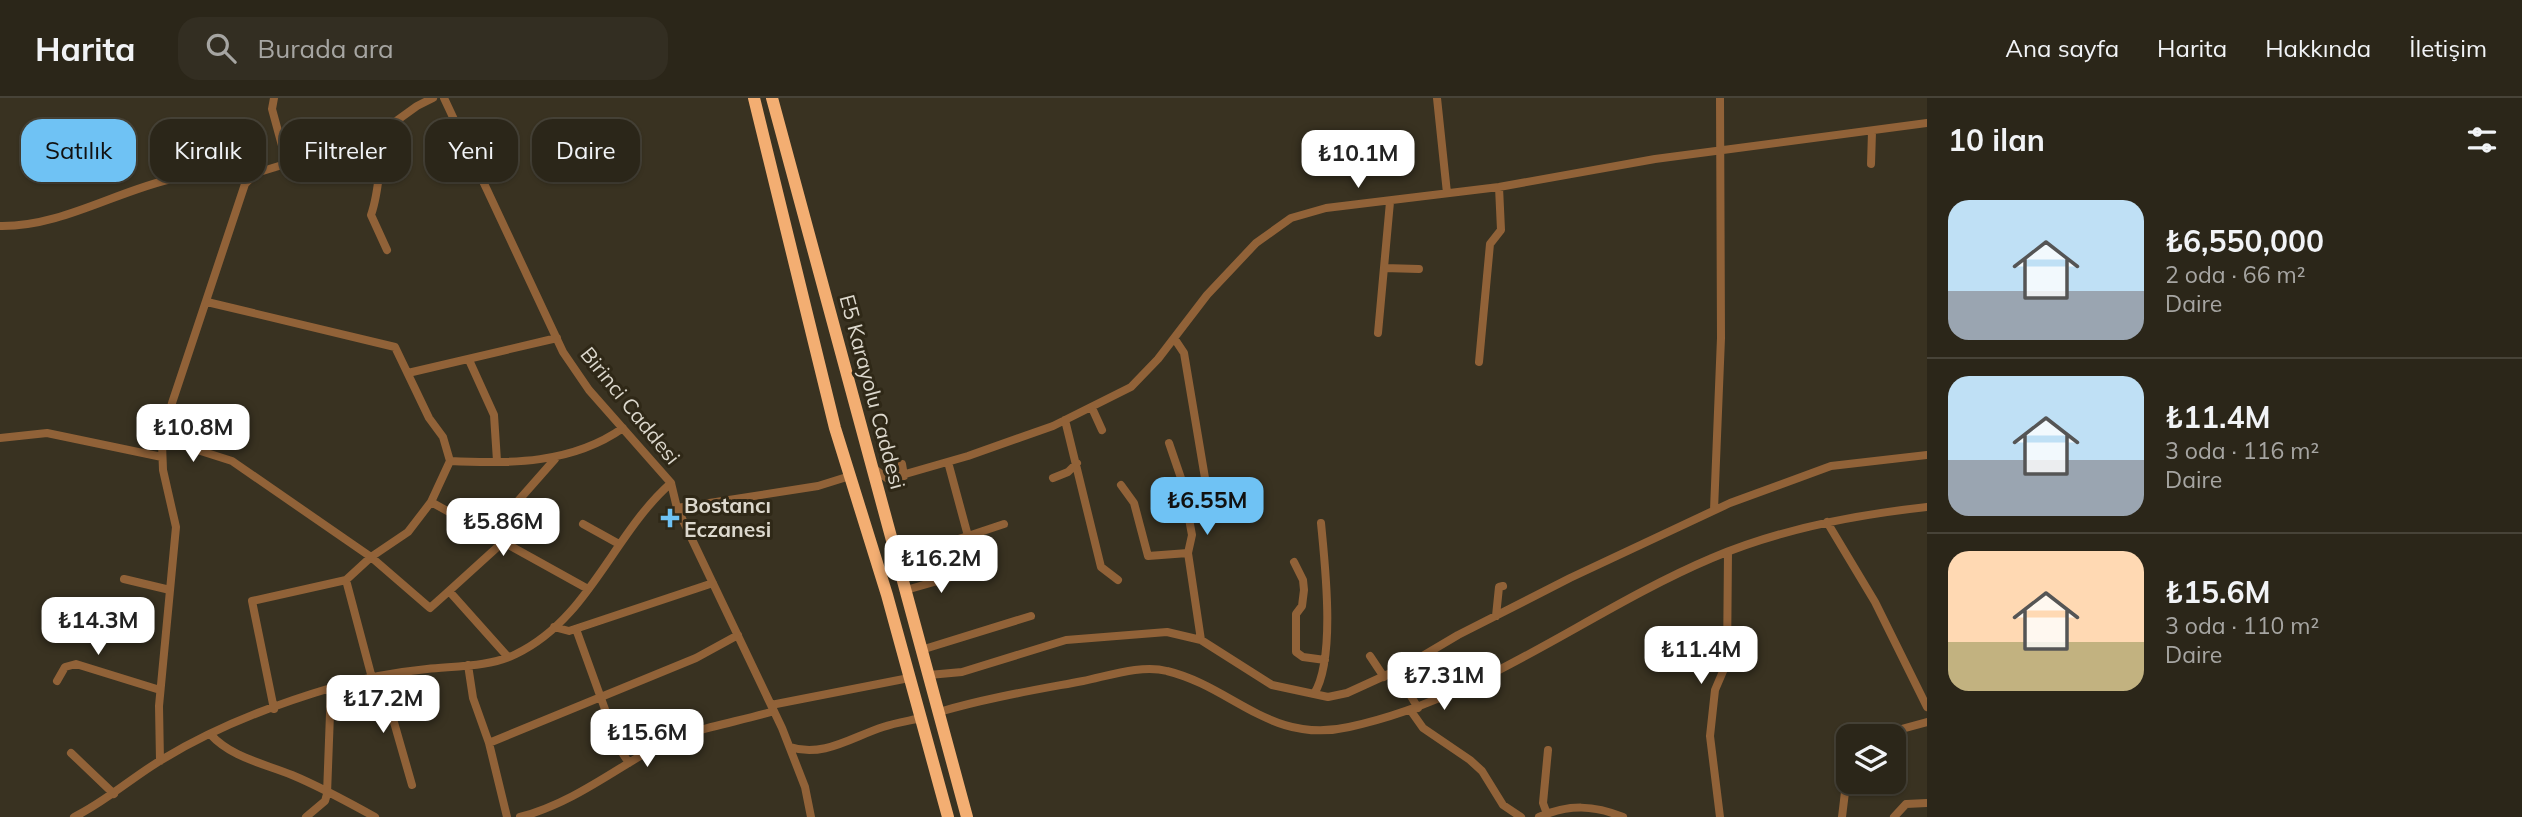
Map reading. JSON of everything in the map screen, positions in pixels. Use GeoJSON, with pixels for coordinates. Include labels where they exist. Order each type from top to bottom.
{"type":"FeatureCollection","features":[{"type":"Feature","properties":{"kind":"highway","name":"E5 Karayolu Caddesi"},"geometry":{"type":"LineString","coordinates":[[754,98],[848,471],[948,817]]}},
{"type":"Feature","properties":{"kind":"highway","name":"E5 Karayolu Caddesi"},"geometry":{"type":"LineString","coordinates":[[772,98],[967,817]]}},
{"type":"Feature","properties":{"kind":"highway"},"geometry":{"type":"LineString","coordinates":[[848,471],[872,464]]}},
{"type":"Feature","properties":{"kind":"highway"},"geometry":{"type":"LineString","coordinates":[[855,493],[878,486]]}},
{"type":"Feature","properties":{"kind":"street"},"geometry":{"type":"LineString","coordinates":[[400,119],[416,106],[433,98]]}},
{"type":"Feature","properties":{"kind":"street","name":"Birinci Caddesi"},"geometry":{"type":"LineString","coordinates":[[444,98],[557,338],[589,390],[671,483],[677,508],[773,708],[805,786],[811,817]]}},
{"type":"Feature","properties":{"kind":"street"},"geometry":{"type":"LineString","coordinates":[[1437,98],[1447,194]]}},
{"type":"Feature","properties":{"kind":"street"},"geometry":{"type":"LineString","coordinates":[[1714,510],[1721,338],[1720,98]]}},
{"type":"Feature","properties":{"kind":"street"},"geometry":{"type":"LineString","coordinates":[[275,101],[280,127]]}},
{"type":"Feature","properties":{"kind":"street"},"geometry":{"type":"LineString","coordinates":[[872,464],[888,479],[904,476],[1065,420],[1131,387],[1207,295],[1256,243],[1291,218],[1326,208],[1499,187],[1655,159],[1927,123]]}},
{"type":"Feature","properties":{"kind":"street"},"geometry":{"type":"LineString","coordinates":[[1871,164],[1872,132]]}},
{"type":"Feature","properties":{"kind":"street"},"geometry":{"type":"LineString","coordinates":[[0,226],[24,226],[94,206],[136,188],[159,182]]}},
{"type":"Feature","properties":{"kind":"street"},"geometry":{"type":"LineString","coordinates":[[160,761],[160,690],[176,527],[162,457],[163,439],[172,402],[247,182]]}},
{"type":"Feature","properties":{"kind":"street"},"geometry":{"type":"LineString","coordinates":[[379,182],[379,194],[371,215],[387,250]]}},
{"type":"Feature","properties":{"kind":"street"},"geometry":{"type":"LineString","coordinates":[[1479,362],[1490,244],[1501,230],[1499,187]]}},
{"type":"Feature","properties":{"kind":"street"},"geometry":{"type":"LineString","coordinates":[[1378,333],[1390,202]]}},
{"type":"Feature","properties":{"kind":"street"},"geometry":{"type":"LineString","coordinates":[[1384,268],[1419,269]]}},
{"type":"Feature","properties":{"kind":"street"},"geometry":{"type":"LineString","coordinates":[[207,302],[395,347],[429,418],[443,437],[450,461],[431,502],[408,532],[370,557],[346,580],[252,601],[274,709]]}},
{"type":"Feature","properties":{"kind":"street"},"geometry":{"type":"LineString","coordinates":[[408,373],[557,338]]}},
{"type":"Feature","properties":{"kind":"street"},"geometry":{"type":"LineString","coordinates":[[1174,338],[1184,353],[1205,478]]}},
{"type":"Feature","properties":{"kind":"street"},"geometry":{"type":"LineString","coordinates":[[469,360],[494,415],[498,461]]}},
{"type":"Feature","properties":{"kind":"street"},"geometry":{"type":"LineString","coordinates":[[1092,408],[1102,429]]}},
{"type":"Feature","properties":{"kind":"street"},"geometry":{"type":"LineString","coordinates":[[1065,420],[1101,567],[1118,580]]}},
{"type":"Feature","properties":{"kind":"street"},"geometry":{"type":"LineString","coordinates":[[450,461],[555,459],[593,445],[623,428]]}},
{"type":"Feature","properties":{"kind":"street"},"geometry":{"type":"LineString","coordinates":[[0,438],[47,433],[162,457]]}},
{"type":"Feature","properties":{"kind":"street"},"geometry":{"type":"LineString","coordinates":[[163,439],[232,461],[370,557],[430,608],[503,542]]}},
{"type":"Feature","properties":{"kind":"street"},"geometry":{"type":"LineString","coordinates":[[1169,443],[1182,481],[1192,535],[1188,554],[1201,640]]}},
{"type":"Feature","properties":{"kind":"street"},"geometry":{"type":"LineString","coordinates":[[929,675],[962,672],[1079,638],[1167,632],[1201,640],[1272,685],[1328,697],[1347,693],[1396,671],[1496,616],[1714,510],[1831,466],[1927,455]]}},
{"type":"Feature","properties":{"kind":"street"},"geometry":{"type":"LineString","coordinates":[[489,534],[555,459]]}},
{"type":"Feature","properties":{"kind":"street"},"geometry":{"type":"LineString","coordinates":[[948,462],[968,536]]}},
{"type":"Feature","properties":{"kind":"street"},"geometry":{"type":"LineString","coordinates":[[1054,478],[1068,472],[1077,463]]}},
{"type":"Feature","properties":{"kind":"street"},"geometry":{"type":"LineString","coordinates":[[902,464],[904,476]]}},
{"type":"Feature","properties":{"kind":"street"},"geometry":{"type":"LineString","coordinates":[[677,508],[818,486],[848,471]]}},
{"type":"Feature","properties":{"kind":"street"},"geometry":{"type":"LineString","coordinates":[[74,817],[114,794],[160,761],[210,734],[331,687],[377,677],[508,657],[572,612],[653,499],[671,483]]}},
{"type":"Feature","properties":{"kind":"street"},"geometry":{"type":"LineString","coordinates":[[1121,485],[1133,503],[1148,556],[1188,554]]}},
{"type":"Feature","properties":{"kind":"street"},"geometry":{"type":"LineString","coordinates":[[431,502],[588,589]]}},
{"type":"Feature","properties":{"kind":"street"},"geometry":{"type":"LineString","coordinates":[[939,712],[985,698],[1127,672],[1164,670],[1201,682],[1254,715],[1296,728],[1345,728],[1415,710],[1728,552],[1790,530],[1927,507]]}},
{"type":"Feature","properties":{"kind":"street"},"geometry":{"type":"LineString","coordinates":[[1827,522],[1875,602],[1926,702]]}},
{"type":"Feature","properties":{"kind":"street"},"geometry":{"type":"LineString","coordinates":[[1314,694],[1322,677],[1325,660],[1325,568],[1321,523]]}},
{"type":"Feature","properties":{"kind":"street"},"geometry":{"type":"LineString","coordinates":[[583,524],[619,544]]}},
{"type":"Feature","properties":{"kind":"street"},"geometry":{"type":"LineString","coordinates":[[897,558],[1004,524]]}},
{"type":"Feature","properties":{"kind":"street"},"geometry":{"type":"LineString","coordinates":[[1720,817],[1710,736],[1713,698],[1727,662],[1728,552]]}},
{"type":"Feature","properties":{"kind":"street"},"geometry":{"type":"LineString","coordinates":[[1294,562],[1303,580],[1304,590],[1302,606],[1296,614],[1296,652],[1303,657],[1325,660]]}},
{"type":"Feature","properties":{"kind":"street"},"geometry":{"type":"LineString","coordinates":[[906,590],[969,572]]}},
{"type":"Feature","properties":{"kind":"street"},"geometry":{"type":"LineString","coordinates":[[124,579],[170,590]]}},
{"type":"Feature","properties":{"kind":"street"},"geometry":{"type":"LineString","coordinates":[[346,580],[412,785]]}},
{"type":"Feature","properties":{"kind":"street"},"geometry":{"type":"LineString","coordinates":[[554,627],[563,631],[576,629],[713,583]]}},
{"type":"Feature","properties":{"kind":"street"},"geometry":{"type":"LineString","coordinates":[[1496,616],[1496,598],[1499,587],[1503,586]]}},
{"type":"Feature","properties":{"kind":"street"},"geometry":{"type":"LineString","coordinates":[[449,591],[508,657]]}},
{"type":"Feature","properties":{"kind":"street"},"geometry":{"type":"LineString","coordinates":[[921,650],[1031,616]]}},
{"type":"Feature","properties":{"kind":"street"},"geometry":{"type":"LineString","coordinates":[[576,629],[599,698],[619,748],[629,763]]}},
{"type":"Feature","properties":{"kind":"street"},"geometry":{"type":"LineString","coordinates":[[489,743],[696,658],[738,635]]}},
{"type":"Feature","properties":{"kind":"street"},"geometry":{"type":"LineString","coordinates":[[1370,656],[1384,677]]}},
{"type":"Feature","properties":{"kind":"street"},"geometry":{"type":"LineString","coordinates":[[57,681],[65,667],[76,664],[160,690]]}},
{"type":"Feature","properties":{"kind":"street"},"geometry":{"type":"LineString","coordinates":[[468,665],[473,698],[489,743],[507,817]]}},
{"type":"Feature","properties":{"kind":"street"},"geometry":{"type":"LineString","coordinates":[[1396,671],[1423,728],[1482,771],[1503,804],[1516,816]]}},
{"type":"Feature","properties":{"kind":"street"},"geometry":{"type":"LineString","coordinates":[[520,817],[545,811],[662,743],[773,708],[909,678]]}},
{"type":"Feature","properties":{"kind":"street"},"geometry":{"type":"LineString","coordinates":[[306,817],[325,801],[331,687]]}},
{"type":"Feature","properties":{"kind":"street"},"geometry":{"type":"LineString","coordinates":[[789,747],[804,751],[825,749],[884,727],[921,718]]}},
{"type":"Feature","properties":{"kind":"street"},"geometry":{"type":"LineString","coordinates":[[1906,728],[1927,722]]}},
{"type":"Feature","properties":{"kind":"street"},"geometry":{"type":"LineString","coordinates":[[210,734],[219,745],[255,763],[326,790],[375,817]]}},
{"type":"Feature","properties":{"kind":"street"},"geometry":{"type":"LineString","coordinates":[[1548,750],[1543,815],[1576,806],[1608,811],[1623,817]]}},
{"type":"Feature","properties":{"kind":"street"},"geometry":{"type":"LineString","coordinates":[[71,753],[114,794]]}},
{"type":"Feature","properties":{"kind":"street"},"geometry":{"type":"LineString","coordinates":[[1842,817],[1845,794]]}},
{"type":"Feature","properties":{"kind":"street"},"geometry":{"type":"LineString","coordinates":[[1894,817],[1906,804],[1927,803]]}},
{"type":"Feature","properties":{"kind":"street"},"geometry":{"type":"LineString","coordinates":[[88,810],[96,817]]}},
{"type":"Feature","properties":{"kind":"place","name":"Bostancı Eczanesi"},"geometry":{"type":"Point","coordinates":[670,518]}}]}
